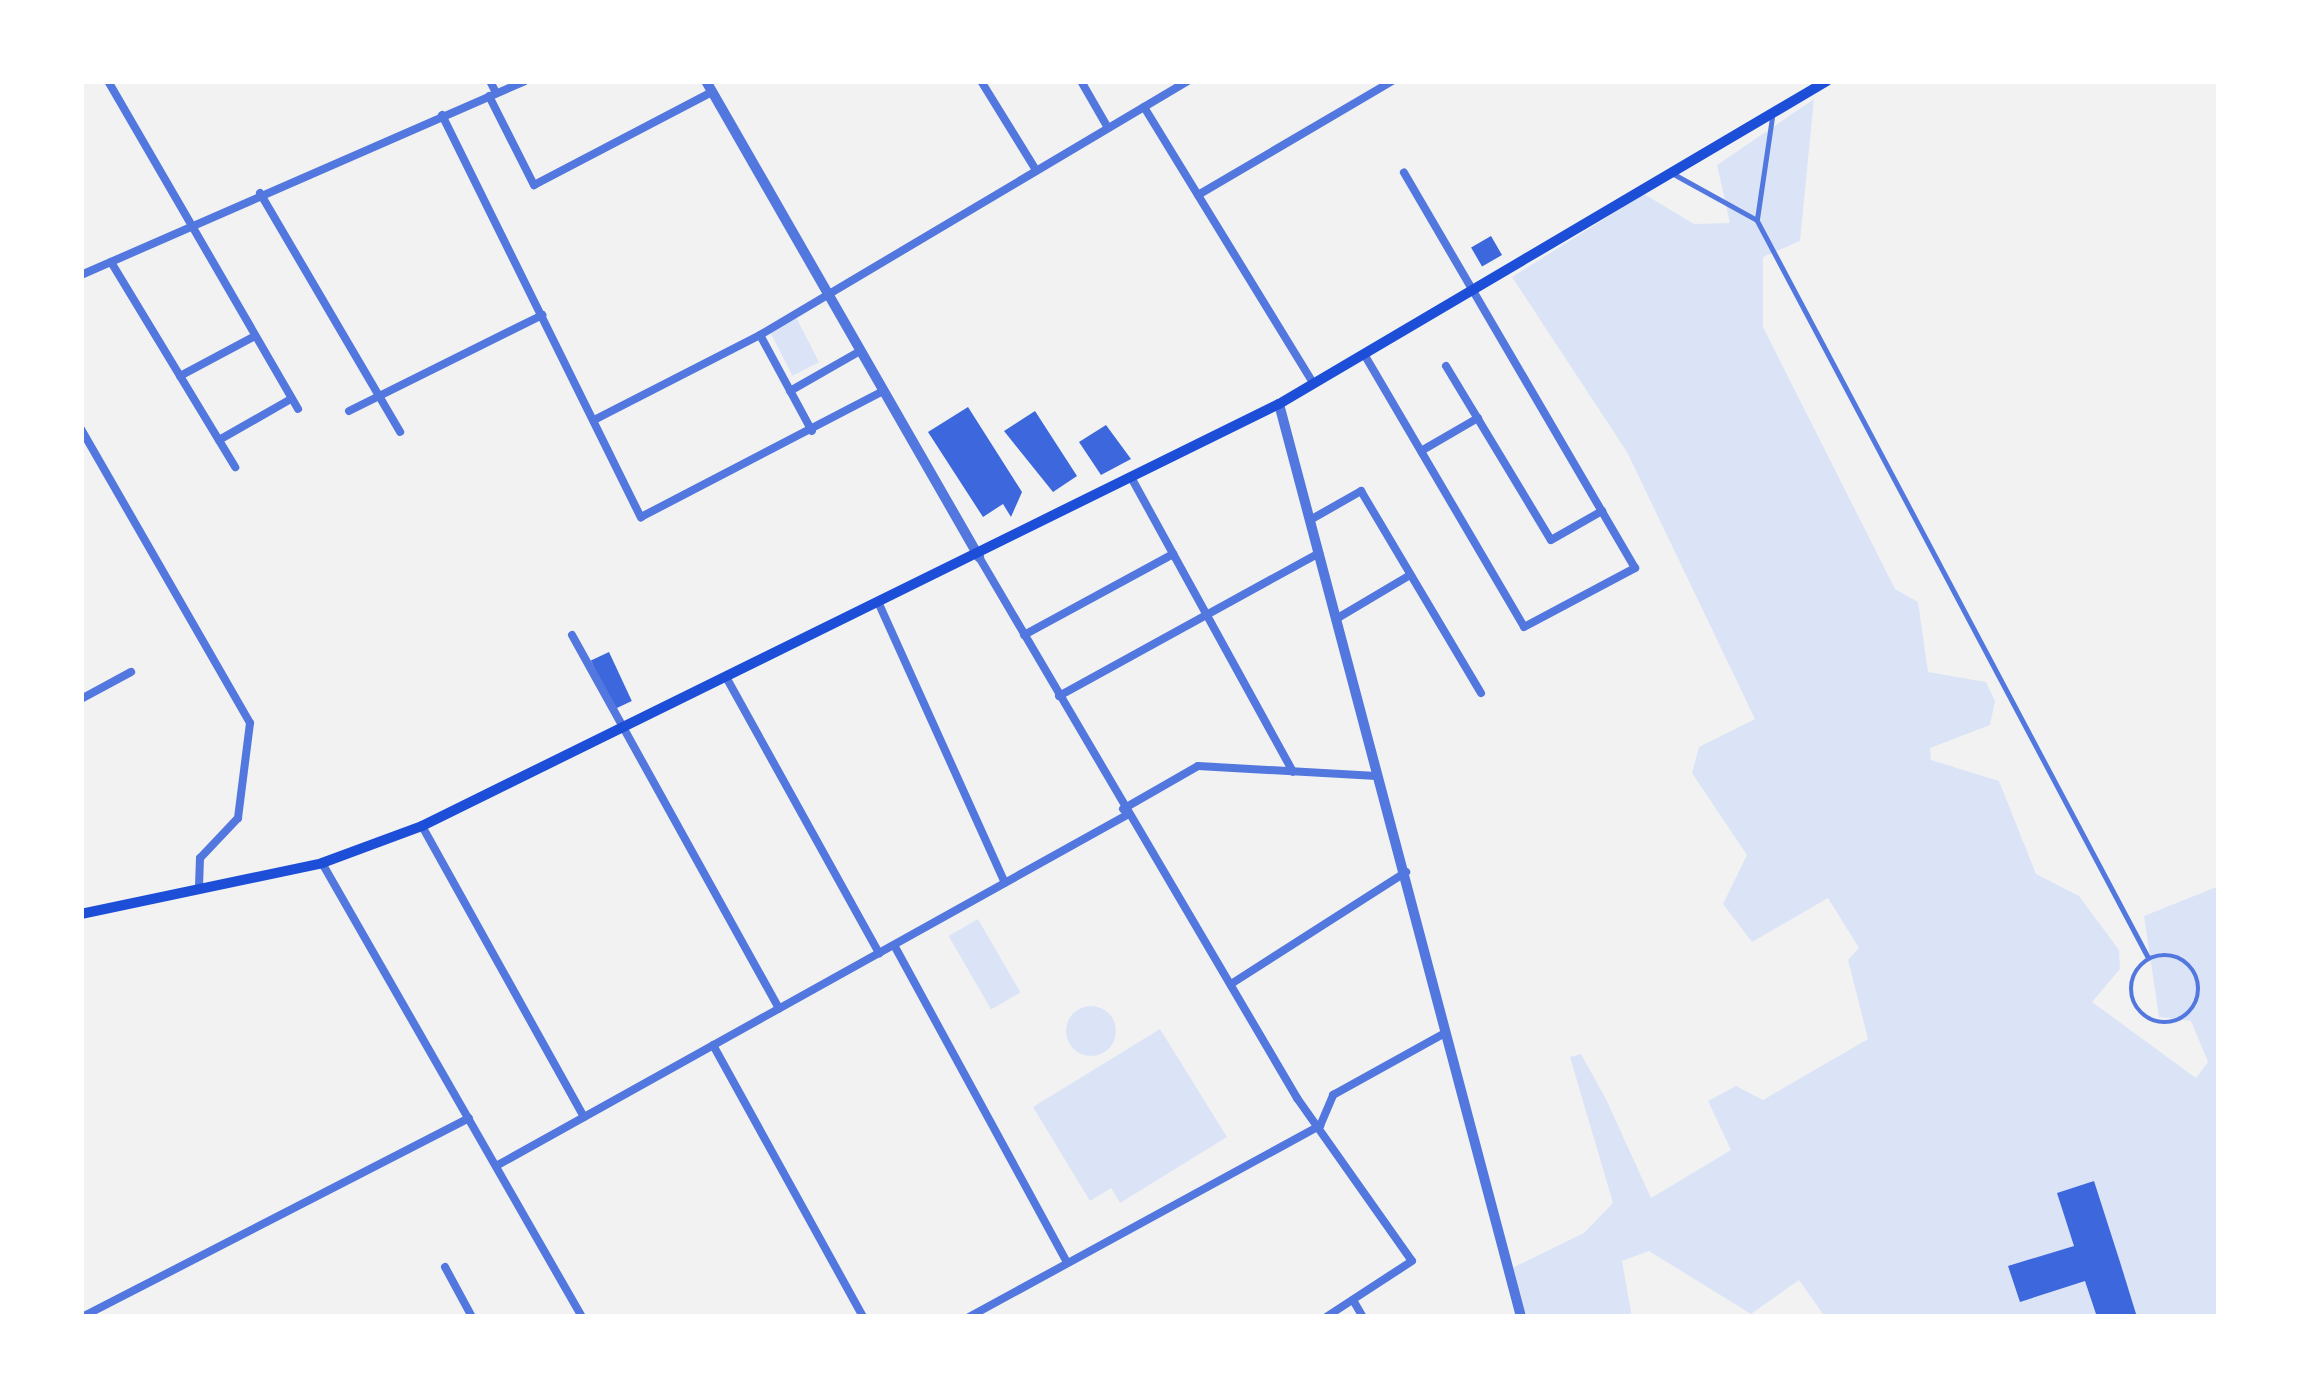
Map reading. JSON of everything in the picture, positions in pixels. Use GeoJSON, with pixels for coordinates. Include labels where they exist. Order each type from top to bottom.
{"type":"FeatureCollection","features":[{"type":"Feature","properties":{"kind":"main road"},"geometry":{"type":"LineString","coordinates":[[81,914],[322,863],[422,826],[979,557],[1279,404],[1827,81]]}},
{"type":"Feature","properties":{"kind":"street"},"geometry":{"type":"LineString","coordinates":[[108,81],[298,409]]}},
{"type":"Feature","properties":{"kind":"street"},"geometry":{"type":"LineString","coordinates":[[490,81],[534,185],[709,87],[1125,812],[1320,1126],[1412,1262],[1326,1317]]}},
{"type":"Feature","properties":{"kind":"street"},"geometry":{"type":"LineString","coordinates":[[81,275],[524,81]]}},
{"type":"Feature","properties":{"kind":"street"},"geometry":{"type":"LineString","coordinates":[[981,81],[1036,170]]}},
{"type":"Feature","properties":{"kind":"street"},"geometry":{"type":"LineString","coordinates":[[1081,81],[1108,128]]}},
{"type":"Feature","properties":{"kind":"street"},"geometry":{"type":"LineString","coordinates":[[594,420],[760,335],[1188,81]]}},
{"type":"Feature","properties":{"kind":"street"},"geometry":{"type":"LineString","coordinates":[[1198,195],[1391,81]]}},
{"type":"Feature","properties":{"kind":"street"},"geometry":{"type":"LineString","coordinates":[[1144,107],[1313,383]]}},
{"type":"Feature","properties":{"kind":"street"},"geometry":{"type":"LineString","coordinates":[[442,115],[641,517],[883,391]]}},
{"type":"Feature","properties":{"kind":"street"},"geometry":{"type":"LineString","coordinates":[[1364,354],[1529,630],[1635,568],[1476,288],[1404,173]]}},
{"type":"Feature","properties":{"kind":"street"},"geometry":{"type":"LineString","coordinates":[[260,193],[400,432]]}},
{"type":"Feature","properties":{"kind":"street"},"geometry":{"type":"LineString","coordinates":[[112,262],[235,467]]}},
{"type":"Feature","properties":{"kind":"street"},"geometry":{"type":"LineString","coordinates":[[349,411],[542,315]]}},
{"type":"Feature","properties":{"kind":"street"},"geometry":{"type":"LineString","coordinates":[[760,335],[812,431]]}},
{"type":"Feature","properties":{"kind":"street"},"geometry":{"type":"LineString","coordinates":[[180,376],[256,336]]}},
{"type":"Feature","properties":{"kind":"street"},"geometry":{"type":"LineString","coordinates":[[790,391],[860,351]]}},
{"type":"Feature","properties":{"kind":"street"},"geometry":{"type":"LineString","coordinates":[[1446,366],[1551,540],[1602,511]]}},
{"type":"Feature","properties":{"kind":"street"},"geometry":{"type":"LineString","coordinates":[[219,440],[289,400]]}},
{"type":"Feature","properties":{"kind":"street"},"geometry":{"type":"LineString","coordinates":[[1279,404],[1521,1317]]}},
{"type":"Feature","properties":{"kind":"street"},"geometry":{"type":"LineString","coordinates":[[1421,451],[1478,418]]}},
{"type":"Feature","properties":{"kind":"street"},"geometry":{"type":"LineString","coordinates":[[81,429],[250,723],[238,818],[200,858],[199,886]]}},
{"type":"Feature","properties":{"kind":"street"},"geometry":{"type":"LineString","coordinates":[[1132,479],[1293,772]]}},
{"type":"Feature","properties":{"kind":"street"},"geometry":{"type":"LineString","coordinates":[[1310,520],[1361,491],[1481,693]]}},
{"type":"Feature","properties":{"kind":"street"},"geometry":{"type":"LineString","coordinates":[[1059,696],[1319,553]]}},
{"type":"Feature","properties":{"kind":"street"},"geometry":{"type":"LineString","coordinates":[[1024,635],[1173,554]]}},
{"type":"Feature","properties":{"kind":"street"},"geometry":{"type":"LineString","coordinates":[[1336,619],[1410,574]]}},
{"type":"Feature","properties":{"kind":"street"},"geometry":{"type":"LineString","coordinates":[[879,604],[1005,883]]}},
{"type":"Feature","properties":{"kind":"street"},"geometry":{"type":"LineString","coordinates":[[572,635],[620,730],[779,1009]]}},
{"type":"Feature","properties":{"kind":"street"},"geometry":{"type":"LineString","coordinates":[[81,699],[130,672]]}},
{"type":"Feature","properties":{"kind":"street"},"geometry":{"type":"LineString","coordinates":[[726,677],[879,953]]}},
{"type":"Feature","properties":{"kind":"street"},"geometry":{"type":"LineString","coordinates":[[496,1166],[1005,883],[1198,766],[1377,776]]}},
{"type":"Feature","properties":{"kind":"street"},"geometry":{"type":"LineString","coordinates":[[422,826],[584,1117]]}},
{"type":"Feature","properties":{"kind":"street"},"geometry":{"type":"LineString","coordinates":[[322,863],[582,1317]]}},
{"type":"Feature","properties":{"kind":"street"},"geometry":{"type":"LineString","coordinates":[[1231,984],[1406,872]]}},
{"type":"Feature","properties":{"kind":"street"},"geometry":{"type":"LineString","coordinates":[[894,945],[1066,1261]]}},
{"type":"Feature","properties":{"kind":"street"},"geometry":{"type":"LineString","coordinates":[[969,1317],[1127,1225],[1135,1236],[1320,1126],[1333,1095],[1445,1033]]}},
{"type":"Feature","properties":{"kind":"street"},"geometry":{"type":"LineString","coordinates":[[712,1045],[863,1317]]}},
{"type":"Feature","properties":{"kind":"street"},"geometry":{"type":"LineString","coordinates":[[82,1317],[469,1118]]}},
{"type":"Feature","properties":{"kind":"street"},"geometry":{"type":"LineString","coordinates":[[445,1267],[472,1317]]}},
{"type":"Feature","properties":{"kind":"street"},"geometry":{"type":"LineString","coordinates":[[1353,1300],[1363,1317]]}},
{"type":"Feature","properties":{"kind":"lane"},"geometry":{"type":"LineString","coordinates":[[1757,220],[1773,112]]}},
{"type":"Feature","properties":{"kind":"lane"},"geometry":{"type":"LineString","coordinates":[[1672,173],[1757,220],[2148,957],[2194,971],[2198,993],[2181,1021],[2150,1022],[2135,1002],[2132,980],[2148,957]]}},
{"type":"Feature","properties":{"kind":"shaded area"},"geometry":{"type":"Polygon","coordinates":[[[1814,99],[1800,241],[1763,257],[1763,327],[1895,589],[1918,602],[1928,672],[1986,682],[1995,701],[1990,725],[1930,748],[1931,760],[1999,781],[2036,874],[2079,896],[2119,950],[2120,969],[2092,1002],[2196,1078],[2208,1062],[2191,1021],[2159,1017],[2144,916],[2219,886],[2219,1317],[1825,1317],[1799,1280],[1751,1314],[1649,1251],[1622,1261],[1632,1317],[1527,1317],[1510,1269],[1584,1233],[1613,1203],[1570,1057],[1581,1054],[1651,1198],[1731,1150],[1708,1101],[1736,1086],[1763,1100],[1868,1039],[1848,960],[1859,948],[1828,898],[1752,942],[1723,904],[1747,855],[1692,773],[1699,747],[1755,719],[1627,452],[1512,277],[1644,194],[1694,224],[1730,223],[1717,165],[1814,99]]]}},
{"type":"Feature","properties":{"kind":"shaded area"},"geometry":{"type":"Polygon","coordinates":[[[795,315],[819,362],[792,376],[768,329],[795,315]]]}},
{"type":"Feature","properties":{"kind":"shaded area"},"geometry":{"type":"Polygon","coordinates":[[[978,919],[1020,993],[991,1010],[949,936],[978,919]]]}},
{"type":"Feature","properties":{"kind":"shaded area"},"geometry":{"type":"Polygon","coordinates":[[[1091,1006],[1109,1013],[1116,1031],[1109,1049],[1091,1056],[1073,1049],[1066,1031],[1073,1013],[1091,1006]]]}},
{"type":"Feature","properties":{"kind":"shaded area"},"geometry":{"type":"Polygon","coordinates":[[[1160,1029],[1227,1137],[1120,1203],[1111,1188],[1090,1201],[1033,1107],[1160,1029]]]}},
{"type":"Feature","properties":{"kind":"building"},"geometry":{"type":"Polygon","coordinates":[[[1491,236],[1502,255],[1482,267],[1471,248],[1491,236]]]}},
{"type":"Feature","properties":{"kind":"building"},"geometry":{"type":"Polygon","coordinates":[[[968,407],[1022,492],[1011,517],[1003,504],[983,517],[928,432],[968,407]]]}},
{"type":"Feature","properties":{"kind":"building"},"geometry":{"type":"Polygon","coordinates":[[[1035,411],[1077,476],[1053,492],[1004,431],[1035,411]]]}},
{"type":"Feature","properties":{"kind":"building"},"geometry":{"type":"Polygon","coordinates":[[[1106,425],[1131,459],[1101,475],[1079,442],[1106,425]]]}},
{"type":"Feature","properties":{"kind":"building"},"geometry":{"type":"Polygon","coordinates":[[[609,652],[632,701],[614,709],[591,660],[609,652]]]}},
{"type":"Feature","properties":{"kind":"building"},"geometry":{"type":"Polygon","coordinates":[[[2094,1181],[2137,1317],[2097,1317],[2085,1281],[2020,1302],[2008,1266],[2074,1246],[2057,1193],[2094,1181]]]}}]}
